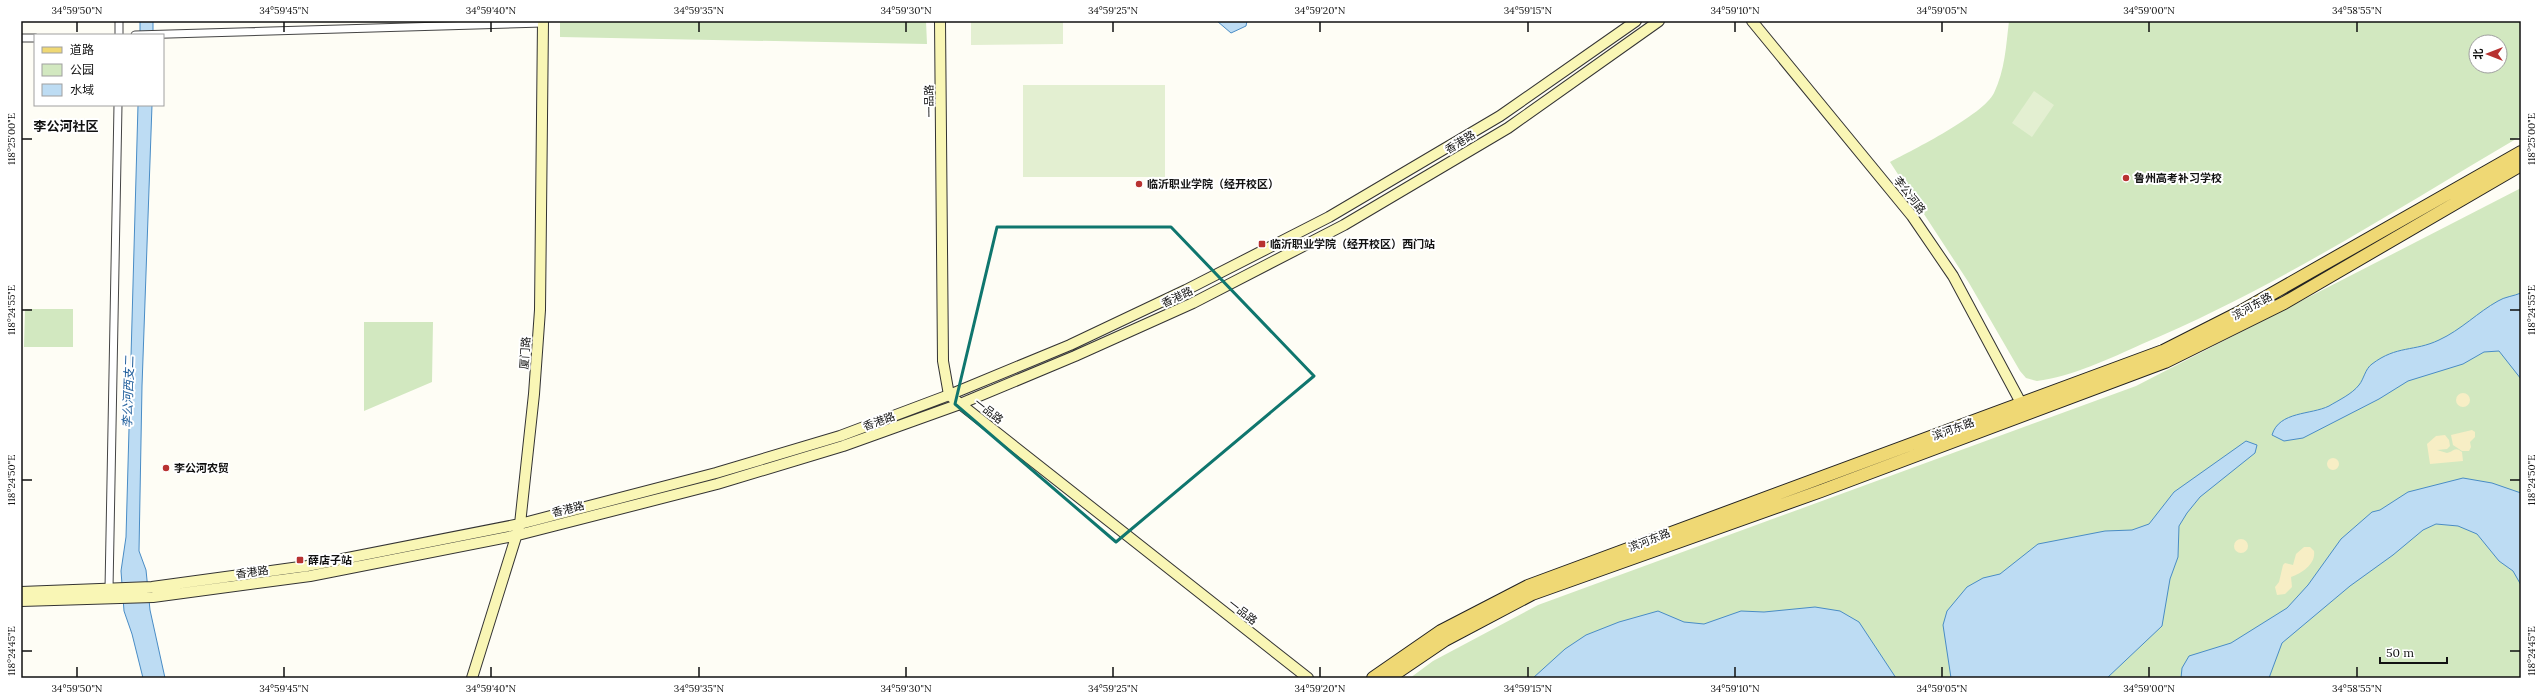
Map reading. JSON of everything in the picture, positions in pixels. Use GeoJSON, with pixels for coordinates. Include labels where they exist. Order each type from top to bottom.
{"type":"FeatureCollection","features":[{"type":"Feature","properties":{"kind":"main road","name":"一品路"},"geometry":{"type":"LineString","coordinates":[[940,21],[943,361],[949,395],[1308,678]]}},
{"type":"Feature","properties":{"kind":"main road","name":"香港路"},"geometry":{"type":"LineString","coordinates":[[153,592],[307,566],[520,524],[760,460],[840,436],[949,395],[1070,345],[1186,290],[1329,217],[1500,116],[1636,21]]}},
{"type":"Feature","properties":{"kind":"main road","name":"香港路"},"geometry":{"type":"LineString","coordinates":[[21,592],[153,592],[310,576],[518,535],[717,484],[843,446],[960,404],[1075,356],[1193,303],[1344,225],[1508,128],[1659,21]]}},
{"type":"Feature","properties":{"kind":"main road","name":"李公河路"},"geometry":{"type":"LineString","coordinates":[[1752,21],[1912,216],[1952,276],[2021,403]]}},
{"type":"Feature","properties":{"kind":"main road","name":"厦门路"},"geometry":{"type":"LineString","coordinates":[[472,678],[518,535],[520,524],[534,394],[540,310],[543,22]]}},
{"type":"Feature","properties":{"kind":"main road","name":"滨河东路"},"geometry":{"type":"LineString","coordinates":[[1373,678],[1441,631],[1528,586],[2163,351],[2238,313],[2521,152]]}},
{"type":"Feature","properties":{"kind":"main road","name":"滨河东路"},"geometry":{"type":"LineString","coordinates":[[1389,678],[1445,640],[1532,594],[1821,491],[2165,362],[2284,303],[2521,166]]}},
{"type":"Feature","properties":{"kind":"main road","name":"香港路"},"geometry":{"type":"LineString","coordinates":[[21,601],[116,592]]}},
{"type":"Feature","properties":{"kind":"street"},"geometry":{"type":"LineString","coordinates":[[119,21],[119,34]]}},
{"type":"Feature","properties":{"kind":"street"},"geometry":{"type":"LineString","coordinates":[[157,34],[543,22]]}},
{"type":"Feature","properties":{"kind":"street"},"geometry":{"type":"LineString","coordinates":[[21,38],[34,38]]}},
{"type":"Feature","properties":{"kind":"street"},"geometry":{"type":"LineString","coordinates":[[116,592],[118,106]]}},
{"type":"Feature","properties":{"kind":"highlighted area"},"geometry":{"type":"Polygon","coordinates":[[[997,227],[1171,227],[1314,376],[1116,542],[955,404],[997,227]]]}},
{"type":"Feature","properties":{"kind":"green space"},"geometry":{"type":"Polygon","coordinates":[[[560,21],[926,21],[927,44],[560,37],[560,21]]]}},
{"type":"Feature","properties":{"kind":"green space"},"geometry":{"type":"Polygon","coordinates":[[[971,21],[1063,21],[1063,44],[971,45],[971,21]]]}},
{"type":"Feature","properties":{"kind":"green space","name":"鲁州高考补习学校"},"geometry":{"type":"Polygon","coordinates":[[[2009,21],[2521,21],[2521,136],[2382,219],[2288,273],[2240,298],[2104,361],[2063,376],[2037,381],[2026,378],[2020,371],[1969,283],[1890,162],[1946,131],[1987,102],[1994,93],[1998,84],[2004,58],[2009,21]]]}},
{"type":"Feature","properties":{"kind":"green space"},"geometry":{"type":"Polygon","coordinates":[[[1023,85],[1165,85],[1165,177],[1023,177],[1023,85]]]}},
{"type":"Feature","properties":{"kind":"green space"},"geometry":{"type":"Polygon","coordinates":[[[2034,91],[2054,105],[2032,137],[2012,123],[2034,91]]]}},
{"type":"Feature","properties":{"kind":"green space"},"geometry":{"type":"Polygon","coordinates":[[[2521,188],[2521,678],[1410,678],[1433,661],[1538,605],[2136,386],[2521,188]]]}},
{"type":"Feature","properties":{"kind":"green space"},"geometry":{"type":"Polygon","coordinates":[[[25,309],[73,309],[73,347],[24,347],[25,309]]]}},
{"type":"Feature","properties":{"kind":"green space"},"geometry":{"type":"Polygon","coordinates":[[[364,322],[433,322],[432,382],[364,411],[364,322]]]}},
{"type":"Feature","properties":{"kind":"sand"},"geometry":{"type":"Polygon","coordinates":[[[2460,393],[2466,393],[2470,397],[2470,403],[2466,407],[2460,407],[2456,403],[2456,397],[2460,393]]]}},
{"type":"Feature","properties":{"kind":"sand"},"geometry":{"type":"Polygon","coordinates":[[[2472,430],[2475,432],[2475,437],[2470,442],[2471,447],[2469,451],[2462,451],[2453,445],[2451,435],[2472,430]]]}},
{"type":"Feature","properties":{"kind":"sand"},"geometry":{"type":"Polygon","coordinates":[[[2445,435],[2449,440],[2450,446],[2447,449],[2437,450],[2447,453],[2457,449],[2462,452],[2463,461],[2430,464],[2427,444],[2436,436],[2445,435]]]}},
{"type":"Feature","properties":{"kind":"sand"},"geometry":{"type":"Polygon","coordinates":[[[2331,458],[2335,458],[2339,464],[2335,470],[2331,470],[2327,466],[2327,462],[2331,458]]]}},
{"type":"Feature","properties":{"kind":"sand"},"geometry":{"type":"Polygon","coordinates":[[[2241,539],[2246,541],[2248,546],[2246,551],[2241,553],[2236,551],[2234,546],[2236,541],[2241,539]]]}},
{"type":"Feature","properties":{"kind":"sand"},"geometry":{"type":"Polygon","coordinates":[[[2304,547],[2310,547],[2314,551],[2311,564],[2300,573],[2291,577],[2292,587],[2285,594],[2277,595],[2275,587],[2279,582],[2283,565],[2285,563],[2293,565],[2296,554],[2304,547]]]}},
{"type":"Feature","properties":{"kind":"water"},"geometry":{"type":"Polygon","coordinates":[[[140,21],[153,21],[153,34],[140,34],[140,21]]]}},
{"type":"Feature","properties":{"kind":"water"},"geometry":{"type":"Polygon","coordinates":[[[1217,21],[1247,21],[1246,26],[1231,33],[1217,21]]]}},
{"type":"Feature","properties":{"kind":"water"},"geometry":{"type":"Polygon","coordinates":[[[138,106],[152,106],[142,386],[139,551],[146,570],[150,610],[165,678],[143,678],[132,634],[124,611],[121,571],[126,537],[138,106]]]}},
{"type":"Feature","properties":{"kind":"water"},"geometry":{"type":"Polygon","coordinates":[[[2521,293],[2521,379],[2499,351],[2484,352],[2463,364],[2408,381],[2379,399],[2303,438],[2284,441],[2272,435],[2276,427],[2288,418],[2322,409],[2349,394],[2359,385],[2370,366],[2381,358],[2398,351],[2430,344],[2439,340],[2455,331],[2483,310],[2503,298],[2521,293]]]}},
{"type":"Feature","properties":{"kind":"water"},"geometry":{"type":"Polygon","coordinates":[[[2246,441],[2257,445],[2255,453],[2200,497],[2179,526],[2178,557],[2170,579],[2162,626],[2107,678],[1951,678],[1943,625],[1947,611],[1967,587],[1983,578],[2000,574],[2038,544],[2105,531],[2132,530],[2149,524],[2174,492],[2246,441]]]}},
{"type":"Feature","properties":{"kind":"water"},"geometry":{"type":"Polygon","coordinates":[[[2463,478],[2492,483],[2521,493],[2521,585],[2513,571],[2499,561],[2477,534],[2458,526],[2436,524],[2423,530],[2393,555],[2350,586],[2282,643],[2269,678],[2181,678],[2182,668],[2189,656],[2231,643],[2287,608],[2308,585],[2341,539],[2372,512],[2380,510],[2408,492],[2463,478]]]}},
{"type":"Feature","properties":{"kind":"water"},"geometry":{"type":"Polygon","coordinates":[[[1815,607],[1840,611],[1859,622],[1896,678],[1533,678],[1565,649],[1586,635],[1619,622],[1658,611],[1684,622],[1704,624],[1741,611],[1764,612],[1815,607]]]}},
{"type":"Feature","properties":{"kind":"place","name":"鲁州高考补习学校"},"geometry":{"type":"Point","coordinates":[2126,178]}},
{"type":"Feature","properties":{"kind":"place","name":"临沂职业学院（经开校区）"},"geometry":{"type":"Point","coordinates":[1139,184]}},
{"type":"Feature","properties":{"kind":"place","name":"临沂职业学院（经开校区）西门站"},"geometry":{"type":"Point","coordinates":[1262,244]}},
{"type":"Feature","properties":{"kind":"place","name":"李公河农贸"},"geometry":{"type":"Point","coordinates":[166,468]}},
{"type":"Feature","properties":{"kind":"place","name":"薛店子站"},"geometry":{"type":"Point","coordinates":[300,560]}},
{"type":"Feature","properties":{"kind":"district","name":"李公河社区"},"geometry":{"type":"Point","coordinates":[66,126]}},
{"type":"Feature","properties":{"kind":"water label","name":"李公河西支二"},"geometry":{"type":"Point","coordinates":[128,392]}}]}
